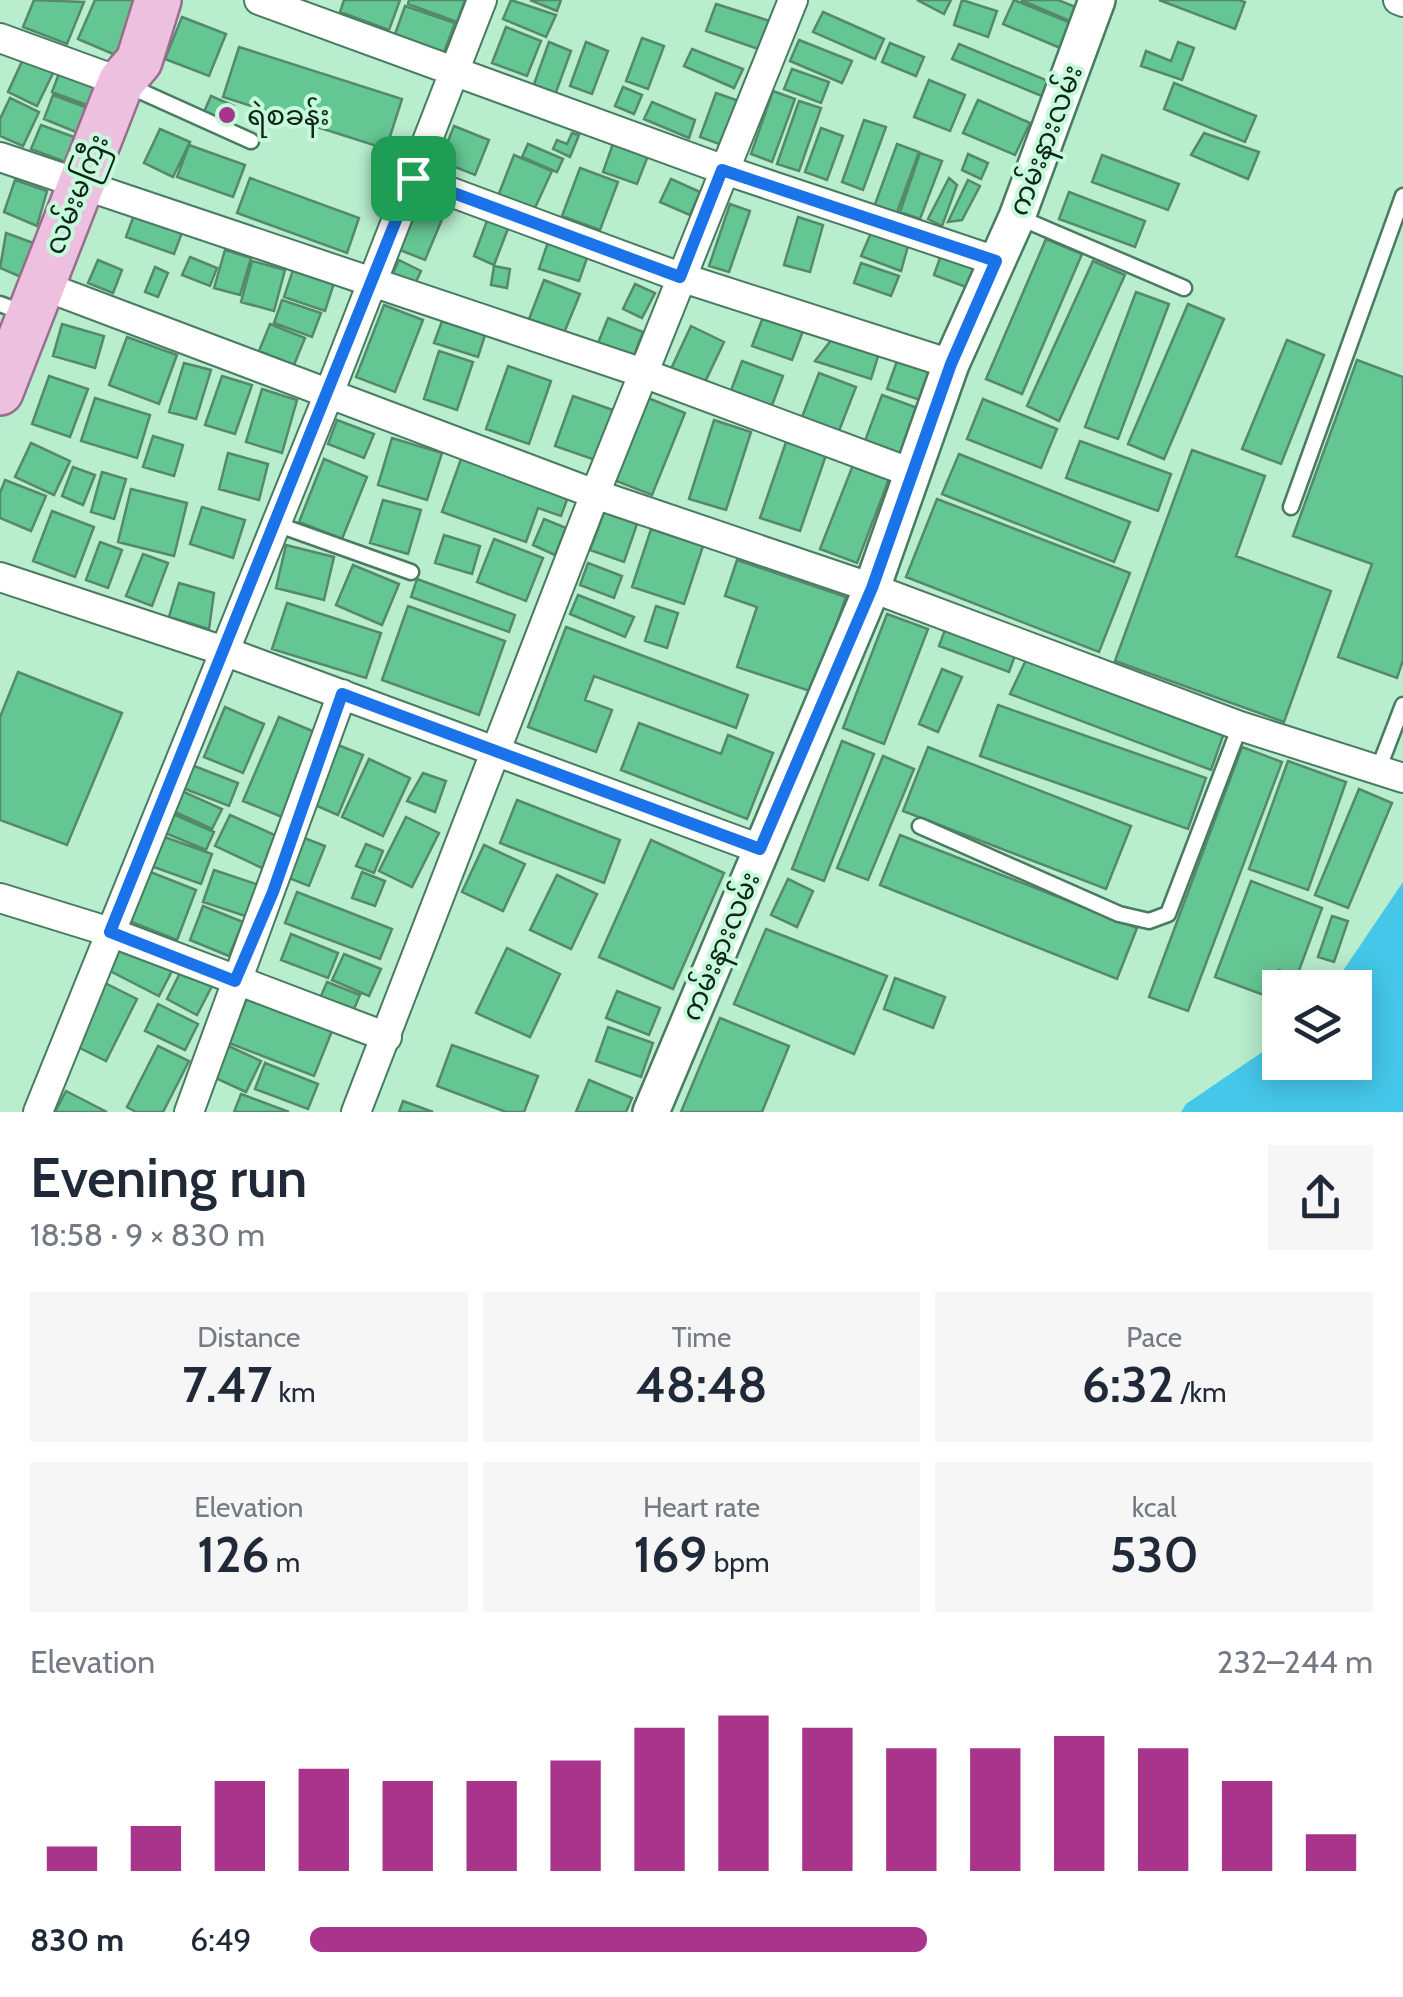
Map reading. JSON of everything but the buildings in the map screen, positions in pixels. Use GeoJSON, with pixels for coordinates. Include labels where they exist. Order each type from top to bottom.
{"type":"FeatureCollection","features":[{"type":"Feature","properties":{"kind":"main road","name":"လမ်းမကြီး"},"geometry":{"type":"LineString","coordinates":[[0,392],[23,301],[80,185],[121,82],[139,61],[158,0]]}},
{"type":"Feature","properties":{"kind":"street"},"geometry":{"type":"LineString","coordinates":[[259,0],[722,170],[996,261]]}},
{"type":"Feature","properties":{"kind":"street"},"geometry":{"type":"LineString","coordinates":[[38,1112],[372,286],[482,0]]}},
{"type":"Feature","properties":{"kind":"street"},"geometry":{"type":"LineString","coordinates":[[356,1112],[642,373],[793,0]]}},
{"type":"Feature","properties":{"kind":"street","name":"ကမ်းနားလမ်း"},"geometry":{"type":"LineString","coordinates":[[651,1112],[872,588],[951,364],[1017,217],[1097,0]]}},
{"type":"Feature","properties":{"kind":"street"},"geometry":{"type":"LineString","coordinates":[[0,38],[121,82]]}},
{"type":"Feature","properties":{"kind":"street"},"geometry":{"type":"LineString","coordinates":[[0,157],[372,286],[642,373],[912,473]]}},
{"type":"Feature","properties":{"kind":"street"},"geometry":{"type":"LineString","coordinates":[[413,178],[680,277],[951,364]]}},
{"type":"Feature","properties":{"kind":"street"},"geometry":{"type":"LineString","coordinates":[[23,301],[328,396],[595,494],[872,588],[1240,726],[1390,774]]}},
{"type":"Feature","properties":{"kind":"street"},"geometry":{"type":"LineString","coordinates":[[0,577],[224,651],[760,849]]}},
{"type":"Feature","properties":{"kind":"street"},"geometry":{"type":"LineString","coordinates":[[189,1112],[235,981],[273,892],[342,694]]}},
{"type":"Feature","properties":{"kind":"street"},"geometry":{"type":"LineString","coordinates":[[0,898],[110,932],[387,1037]]}},
{"type":"Feature","properties":{"kind":"lane"},"geometry":{"type":"LineString","coordinates":[[121,82],[251,141]]}},
{"type":"Feature","properties":{"kind":"lane"},"geometry":{"type":"LineString","coordinates":[[1291,507],[1403,196]]}},
{"type":"Feature","properties":{"kind":"lane"},"geometry":{"type":"LineString","coordinates":[[1017,217],[1184,288]]}},
{"type":"Feature","properties":{"kind":"lane"},"geometry":{"type":"LineString","coordinates":[[276,524],[412,572]]}},
{"type":"Feature","properties":{"kind":"lane"},"geometry":{"type":"LineString","coordinates":[[1390,774],[1403,705]]}},
{"type":"Feature","properties":{"kind":"lane"},"geometry":{"type":"LineString","coordinates":[[920,826],[1119,914],[1149,921],[1168,914],[1240,726]]}},
{"type":"Feature","properties":{"kind":"water"},"geometry":{"type":"Polygon","coordinates":[[[1403,882],[1403,1112],[1181,1112],[1186,1104],[1262,1052],[1262,1080],[1372,1080],[1372,970],[1343,970],[1403,882]]]}},
{"type":"Feature","properties":{"kind":"place","name":"ရဲစခန်း"},"geometry":{"type":"Point","coordinates":[227,115]}},
{"type":"Feature","properties":{"kind":"route"},"geometry":{"type":"LineString","coordinates":[[722,170],[996,261],[951,364],[872,588],[760,849],[342,694],[273,892],[235,981],[110,932],[413,178],[680,277],[722,170]]}}]}
